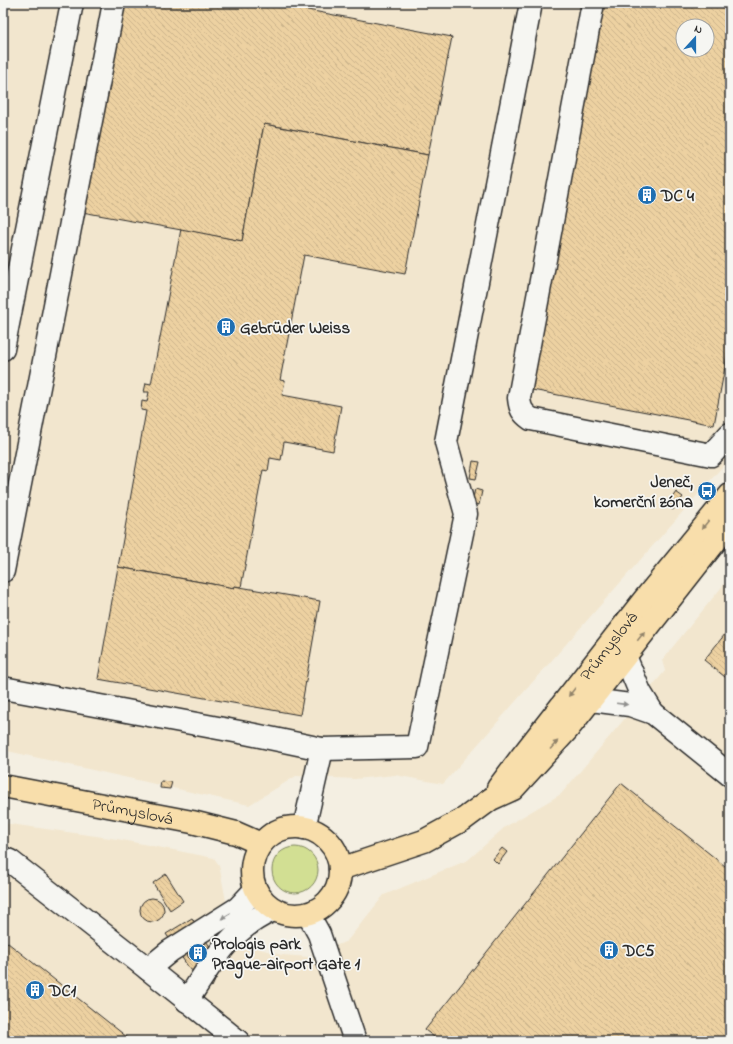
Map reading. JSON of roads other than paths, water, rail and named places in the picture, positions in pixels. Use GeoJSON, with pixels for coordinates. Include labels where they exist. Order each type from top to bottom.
{"type":"FeatureCollection","features":[{"type":"Feature","properties":{"kind":"main road","name":"Průmyslová"},"geometry":{"type":"LineString","coordinates":[[491,799],[522,756],[730,495]]}},
{"type":"Feature","properties":{"kind":"main road","name":"Průmyslová"},"geometry":{"type":"LineString","coordinates":[[340,869],[424,841],[464,819],[491,799],[513,789],[568,730],[730,524]]}},
{"type":"Feature","properties":{"kind":"main road","name":"Průmyslová"},"geometry":{"type":"LineString","coordinates":[[3,786],[192,822],[236,833],[261,844]]}},
{"type":"Feature","properties":{"kind":"main road"},"geometry":{"type":"LineString","coordinates":[[292,827],[304,828],[316,832],[325,838],[333,847],[338,857],[340,869],[338,883],[332,897],[322,907],[308,914],[296,916],[283,914],[273,910],[255,890],[251,866],[254,855],[261,844],[269,836],[280,830],[292,827]]}},
{"type":"Feature","properties":{"kind":"lane"},"geometry":{"type":"LineString","coordinates":[[3,349],[72,3]]}},
{"type":"Feature","properties":{"kind":"lane"},"geometry":{"type":"LineString","coordinates":[[3,571],[114,3]]}},
{"type":"Feature","properties":{"kind":"lane"},"geometry":{"type":"LineString","coordinates":[[3,688],[237,731],[322,749],[417,747],[466,514],[446,442],[531,3]]}},
{"type":"Feature","properties":{"kind":"lane"},"geometry":{"type":"LineString","coordinates":[[593,3],[519,398],[520,408],[524,414],[531,419],[711,455],[730,434]]}},
{"type":"Feature","properties":{"kind":"lane"},"geometry":{"type":"LineString","coordinates":[[625,656],[640,692],[653,713],[730,775]]}},
{"type":"Feature","properties":{"kind":"lane"},"geometry":{"type":"LineString","coordinates":[[591,700],[630,705],[653,713]]}},
{"type":"Feature","properties":{"kind":"lane"},"geometry":{"type":"LineString","coordinates":[[304,828],[322,749]]}},
{"type":"Feature","properties":{"kind":"lane"},"geometry":{"type":"LineString","coordinates":[[3,858],[10,861],[238,1041]]}},
{"type":"Feature","properties":{"kind":"lane"},"geometry":{"type":"LineString","coordinates":[[148,969],[170,951],[238,908],[255,890]]}},
{"type":"Feature","properties":{"kind":"lane"},"geometry":{"type":"LineString","coordinates":[[188,1001],[216,956],[227,943],[254,919],[273,910]]}},
{"type":"Feature","properties":{"kind":"lane"},"geometry":{"type":"LineString","coordinates":[[308,914],[319,934],[355,1041]]}},
{"type":"Feature","properties":{"kind":"place","name":"DC 4"},"geometry":{"type":"Point","coordinates":[647,195]}},
{"type":"Feature","properties":{"kind":"place","name":"Gebrüder Weiss"},"geometry":{"type":"Point","coordinates":[226,327]}},
{"type":"Feature","properties":{"kind":"place","name":"Jeneč, komerční zóna"},"geometry":{"type":"Point","coordinates":[707,491]}},
{"type":"Feature","properties":{"kind":"place","name":"DC5"},"geometry":{"type":"Point","coordinates":[609,950]}},
{"type":"Feature","properties":{"kind":"place","name":"Prologis park Prague-airport Gate 1"},"geometry":{"type":"Point","coordinates":[198,953]}},
{"type":"Feature","properties":{"kind":"place","name":"DC1"},"geometry":{"type":"Point","coordinates":[35,990]}}]}
